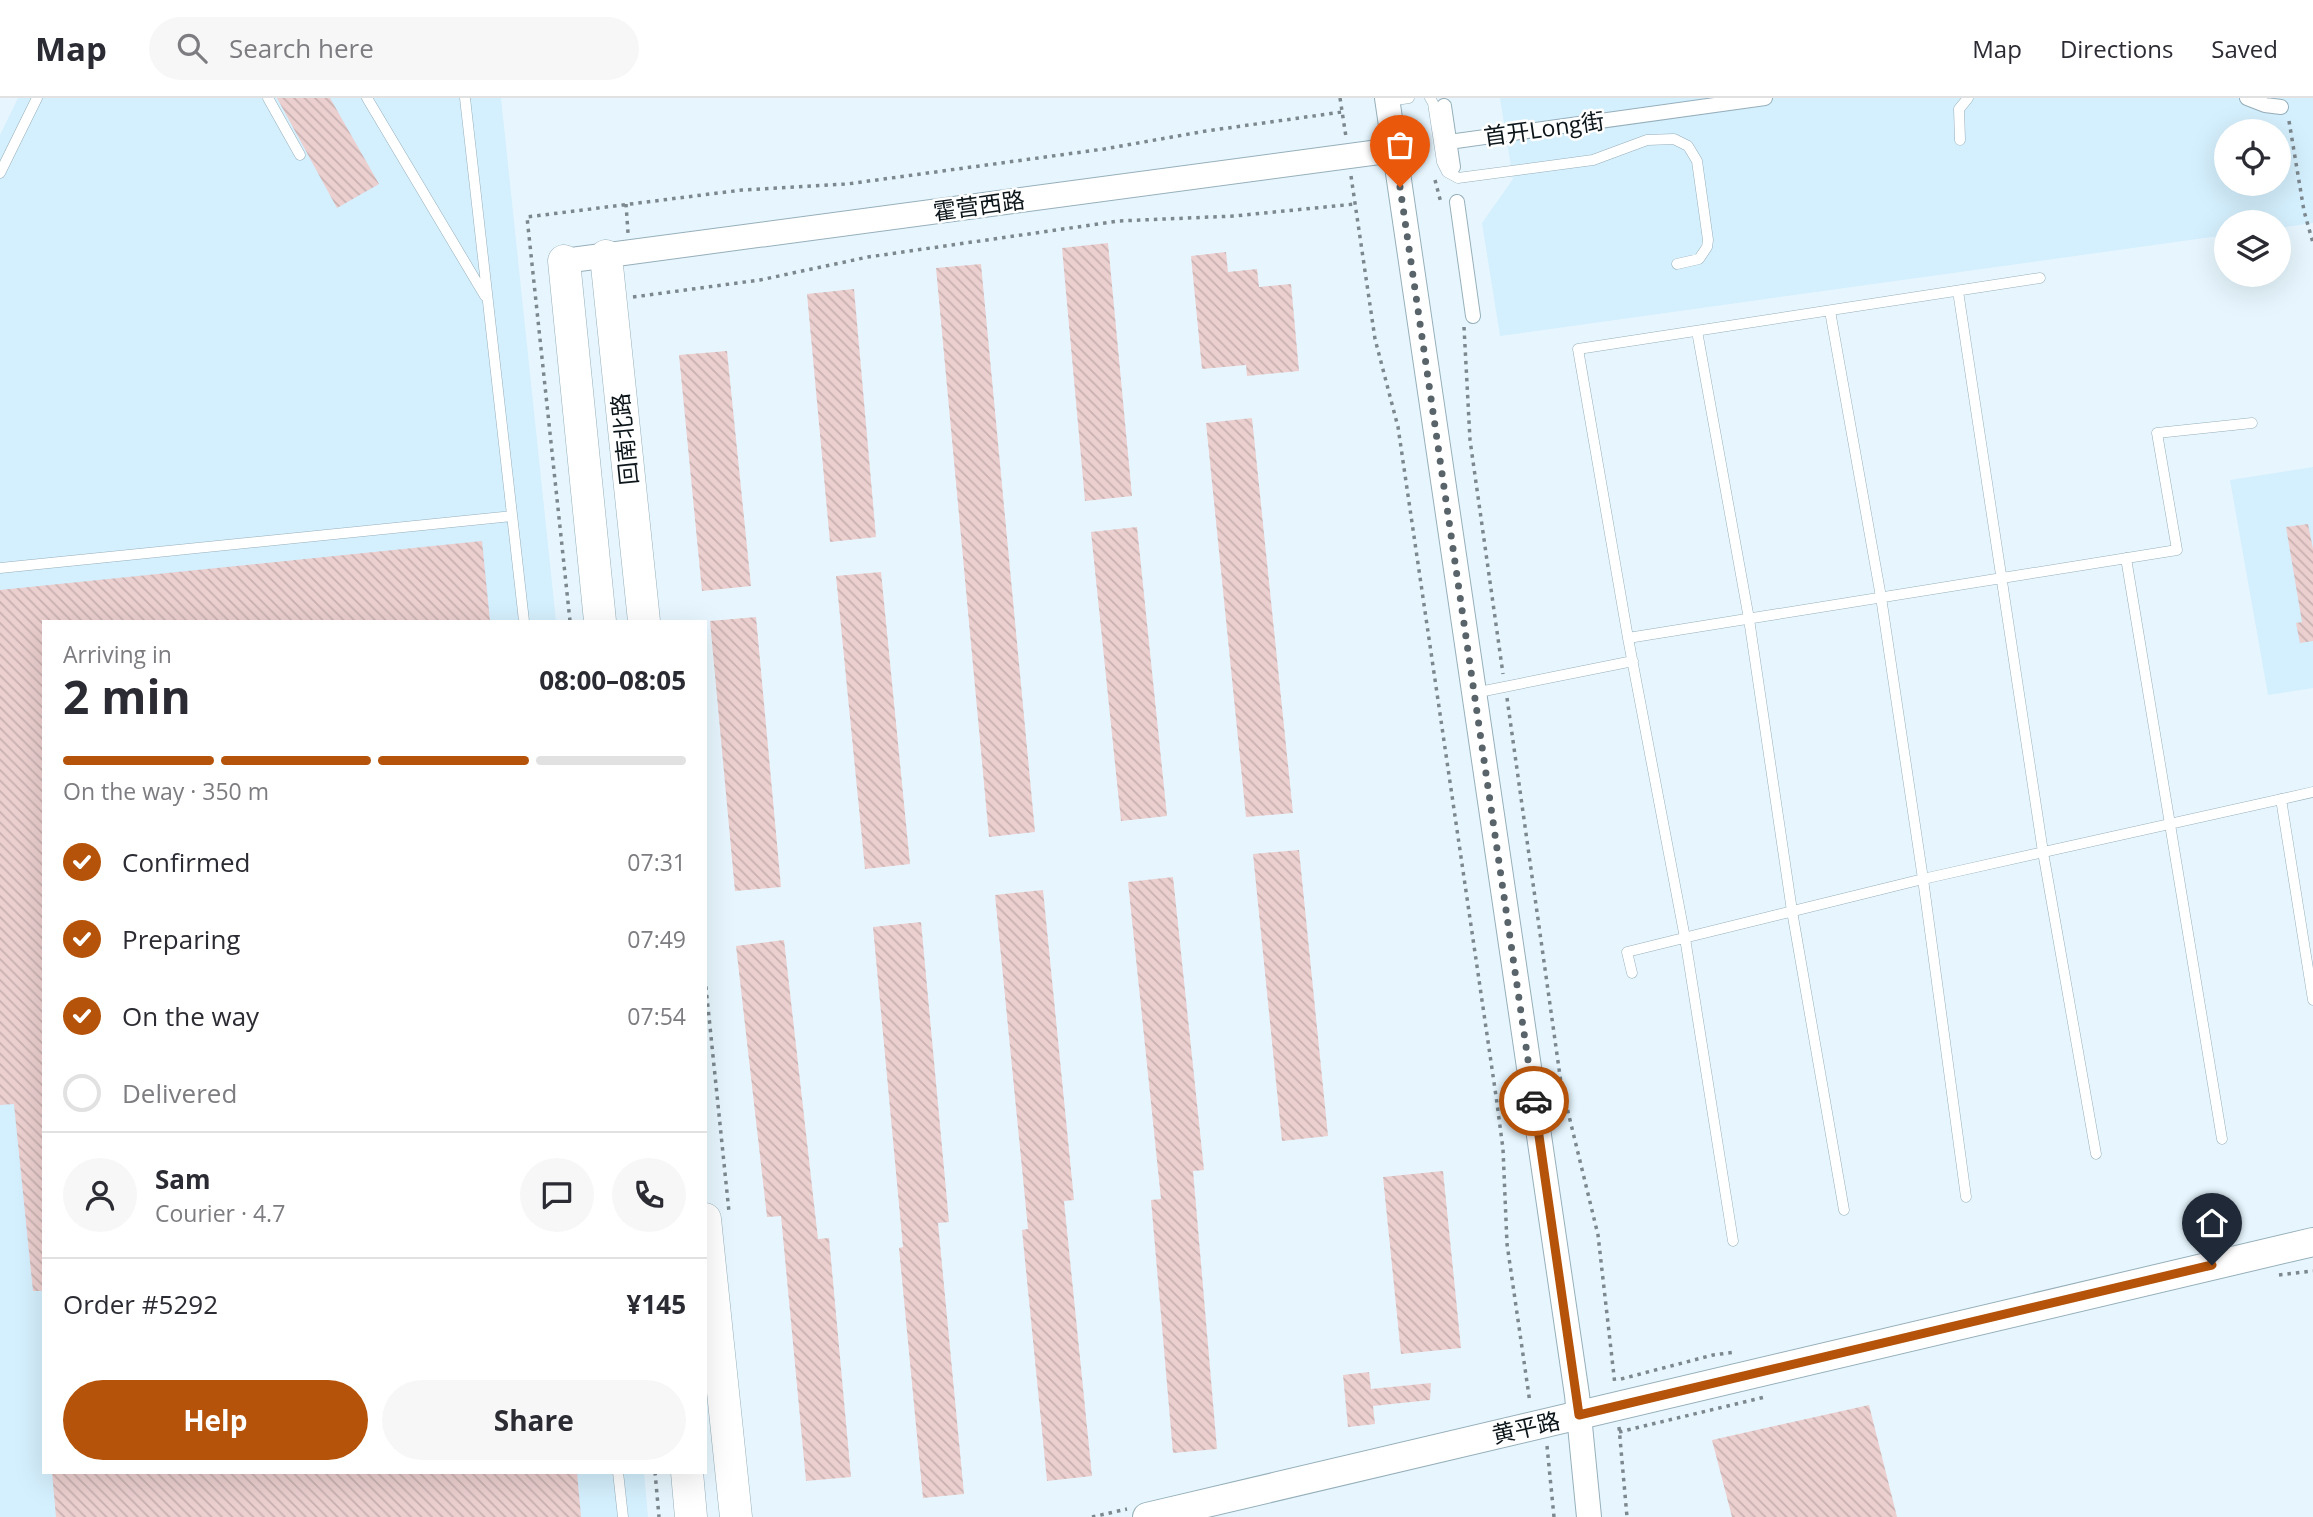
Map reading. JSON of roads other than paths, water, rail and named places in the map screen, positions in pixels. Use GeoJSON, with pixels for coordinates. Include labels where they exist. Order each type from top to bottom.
{"type":"FeatureCollection","features":[{"type":"Feature","properties":{"kind":"main road","name":"回南北路"},"geometry":{"type":"LineString","coordinates":[[606,256],[644,620]]}},
{"type":"Feature","properties":{"kind":"main road","name":"回南北路"},"geometry":{"type":"LineString","coordinates":[[564,261],[600,620]]}},
{"type":"Feature","properties":{"kind":"main road"},"geometry":{"type":"LineString","coordinates":[[707,1238],[736,1517]]}},
{"type":"Feature","properties":{"kind":"main road","name":"黄平路"},"geometry":{"type":"LineString","coordinates":[[1147,1517],[2313,1241]]}},
{"type":"Feature","properties":{"kind":"main road"},"geometry":{"type":"LineString","coordinates":[[687,1474],[691,1517]]}},
{"type":"Feature","properties":{"kind":"street","name":"首开Long街"},"geometry":{"type":"LineString","coordinates":[[1449,142],[1765,98]]}},
{"type":"Feature","properties":{"kind":"street"},"geometry":{"type":"LineString","coordinates":[[2247,98],[2285,113]]}},
{"type":"Feature","properties":{"kind":"street"},"geometry":{"type":"LineString","coordinates":[[1394,99],[1394,150],[1579,1415],[1589,1517]]}},
{"type":"Feature","properties":{"kind":"street"},"geometry":{"type":"LineString","coordinates":[[1444,106],[1453,167]]}},
{"type":"Feature","properties":{"kind":"street","name":"霍营西路"},"geometry":{"type":"LineString","coordinates":[[564,261],[1394,150]]}},
{"type":"Feature","properties":{"kind":"street"},"geometry":{"type":"LineString","coordinates":[[1453,210],[1468,316]]}},
{"type":"Feature","properties":{"kind":"lane"},"geometry":{"type":"LineString","coordinates":[[0,173],[37,98]]}},
{"type":"Feature","properties":{"kind":"lane"},"geometry":{"type":"LineString","coordinates":[[268,98],[300,155]]}},
{"type":"Feature","properties":{"kind":"lane"},"geometry":{"type":"LineString","coordinates":[[367,98],[487,299]]}},
{"type":"Feature","properties":{"kind":"lane"},"geometry":{"type":"LineString","coordinates":[[465,98],[524,620]]}},
{"type":"Feature","properties":{"kind":"lane"},"geometry":{"type":"LineString","coordinates":[[1430,98],[1444,167],[1450,175],[1458,178],[1600,159],[1655,138],[1674,139],[1688,146],[1697,161],[1707,247],[1699,259],[1677,264]]}},
{"type":"Feature","properties":{"kind":"lane"},"geometry":{"type":"LineString","coordinates":[[1960,140],[1959,109],[1968,98]]}},
{"type":"Feature","properties":{"kind":"lane"},"geometry":{"type":"LineString","coordinates":[[1733,1241],[1685,938],[1628,638],[1578,349],[2039,278]]}},
{"type":"Feature","properties":{"kind":"lane"},"geometry":{"type":"LineString","coordinates":[[1958,291],[2043,852],[2096,1154]]}},
{"type":"Feature","properties":{"kind":"lane"},"geometry":{"type":"LineString","coordinates":[[1830,311],[1881,597],[1923,878],[1966,1196]]}},
{"type":"Feature","properties":{"kind":"lane"},"geometry":{"type":"LineString","coordinates":[[1698,331],[1749,619],[1792,911],[1844,1210]]}},
{"type":"Feature","properties":{"kind":"lane"},"geometry":{"type":"LineString","coordinates":[[1628,638],[2177,550],[2157,433],[2252,423]]}},
{"type":"Feature","properties":{"kind":"lane"},"geometry":{"type":"LineString","coordinates":[[0,568],[512,516]]}},
{"type":"Feature","properties":{"kind":"lane"},"geometry":{"type":"LineString","coordinates":[[2126,558],[2222,1139]]}},
{"type":"Feature","properties":{"kind":"lane"},"geometry":{"type":"LineString","coordinates":[[1474,694],[1633,661]]}},
{"type":"Feature","properties":{"kind":"lane"},"geometry":{"type":"LineString","coordinates":[[1632,973],[1628,952],[1923,878],[2313,792]]}},
{"type":"Feature","properties":{"kind":"lane"},"geometry":{"type":"LineString","coordinates":[[2281,799],[2313,1000]]}},
{"type":"Feature","properties":{"kind":"lane"},"geometry":{"type":"LineString","coordinates":[[618,1474],[623,1517]]}}]}
